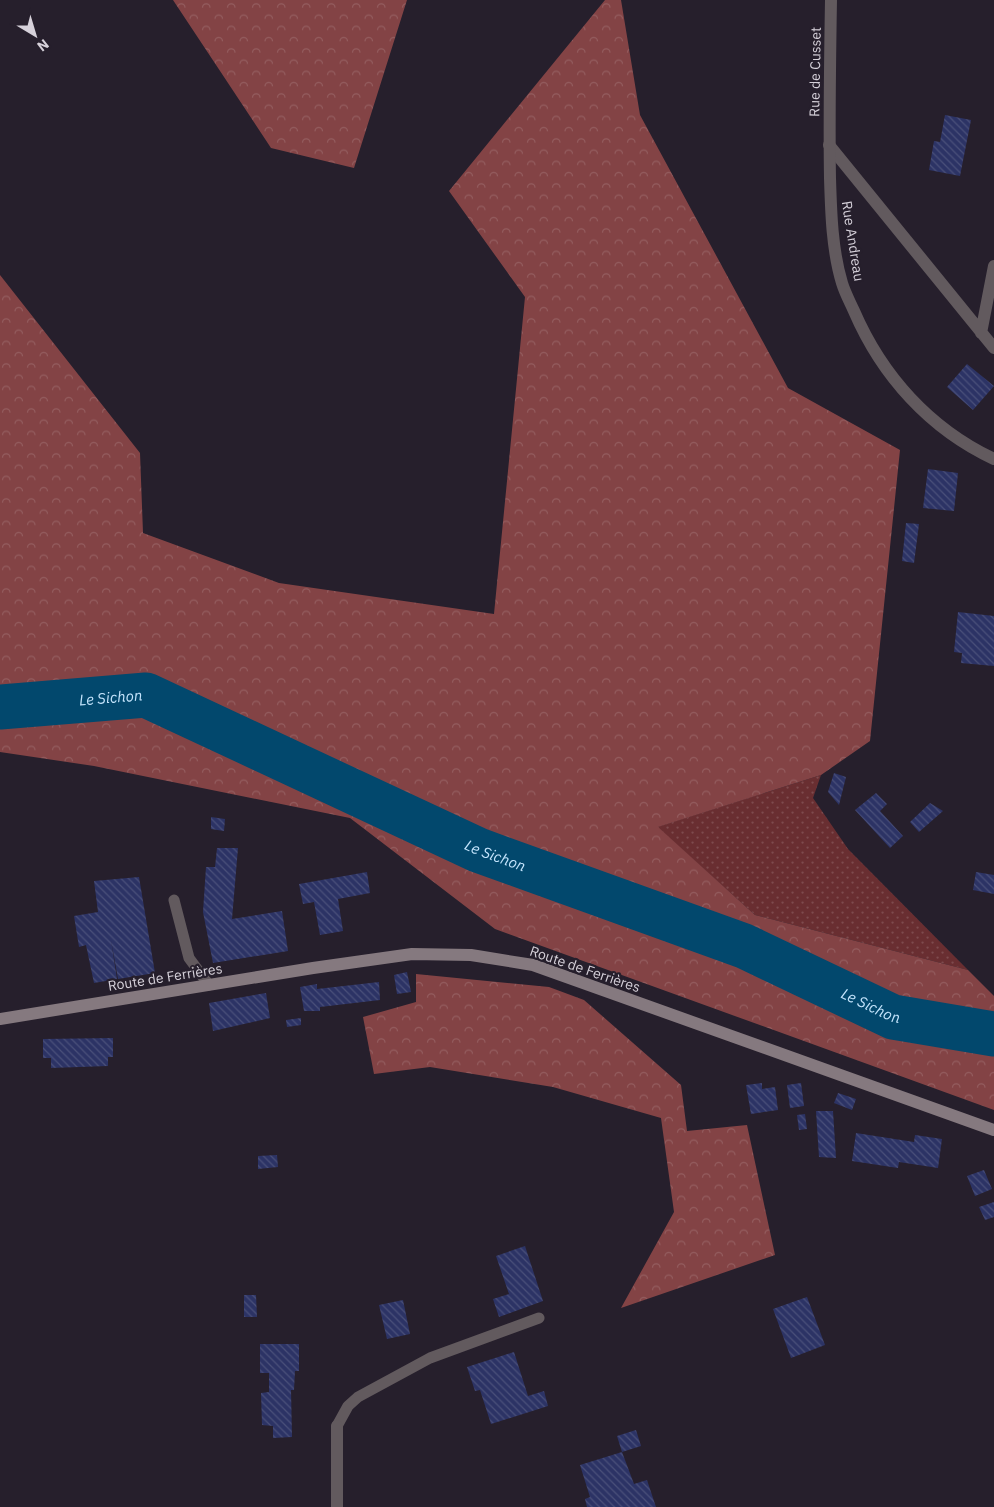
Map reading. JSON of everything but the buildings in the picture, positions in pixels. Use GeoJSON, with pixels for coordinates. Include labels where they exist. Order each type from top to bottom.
{"type":"FeatureCollection","features":[{"type":"Feature","properties":{"kind":"main road","name":"Route de Ferrières"},"geometry":{"type":"LineString","coordinates":[[0,1020],[208,985],[412,954],[470,955],[533,965],[994,1130]]}},
{"type":"Feature","properties":{"kind":"street","name":"Rue de Cusset"},"geometry":{"type":"LineString","coordinates":[[829,145],[831,0]]}},
{"type":"Feature","properties":{"kind":"street"},"geometry":{"type":"LineString","coordinates":[[829,145],[994,348]]}},
{"type":"Feature","properties":{"kind":"street","name":"Rue Andreau"},"geometry":{"type":"LineString","coordinates":[[829,145],[831,219],[842,283],[864,334],[892,378],[930,419],[975,450],[994,459]]}},
{"type":"Feature","properties":{"kind":"street"},"geometry":{"type":"LineString","coordinates":[[981,333],[992,287],[994,266]]}},
{"type":"Feature","properties":{"kind":"street"},"geometry":{"type":"LineString","coordinates":[[337,1426],[337,1507]]}},
{"type":"Feature","properties":{"kind":"lane"},"geometry":{"type":"LineString","coordinates":[[174,900],[189,958],[208,985]]}},
{"type":"Feature","properties":{"kind":"lane"},"geometry":{"type":"LineString","coordinates":[[337,1426],[348,1406],[358,1397],[430,1358],[539,1318]]}},
{"type":"Feature","properties":{"kind":"shaded area"},"geometry":{"type":"Polygon","coordinates":[[[821,775],[813,798],[848,849],[968,970],[755,915],[657,827],[821,775]]]}},
{"type":"Feature","properties":{"kind":"green space"},"geometry":{"type":"Polygon","coordinates":[[[173,0],[407,0],[354,168],[271,148],[173,0]]]}},
{"type":"Feature","properties":{"kind":"green space"},"geometry":{"type":"Polygon","coordinates":[[[605,0],[621,0],[640,115],[788,388],[900,450],[870,741],[821,775],[658,827],[755,915],[968,970],[994,996],[994,1110],[495,929],[350,818],[94,766],[0,752],[0,275],[140,453],[143,533],[279,583],[494,614],[525,297],[449,191],[605,0]]]}},
{"type":"Feature","properties":{"kind":"green space"},"geometry":{"type":"Polygon","coordinates":[[[416,974],[549,987],[584,1000],[681,1085],[687,1131],[747,1125],[775,1255],[621,1308],[674,1212],[661,1118],[553,1087],[430,1067],[374,1074],[363,1017],[416,1002],[416,974]]]}},
{"type":"Feature","properties":{"kind":"waterway","name":"Le Sichon"},"geometry":{"type":"LineString","coordinates":[[0,707],[146,695],[478,850],[744,946],[893,1017],[994,1034]]}}]}
